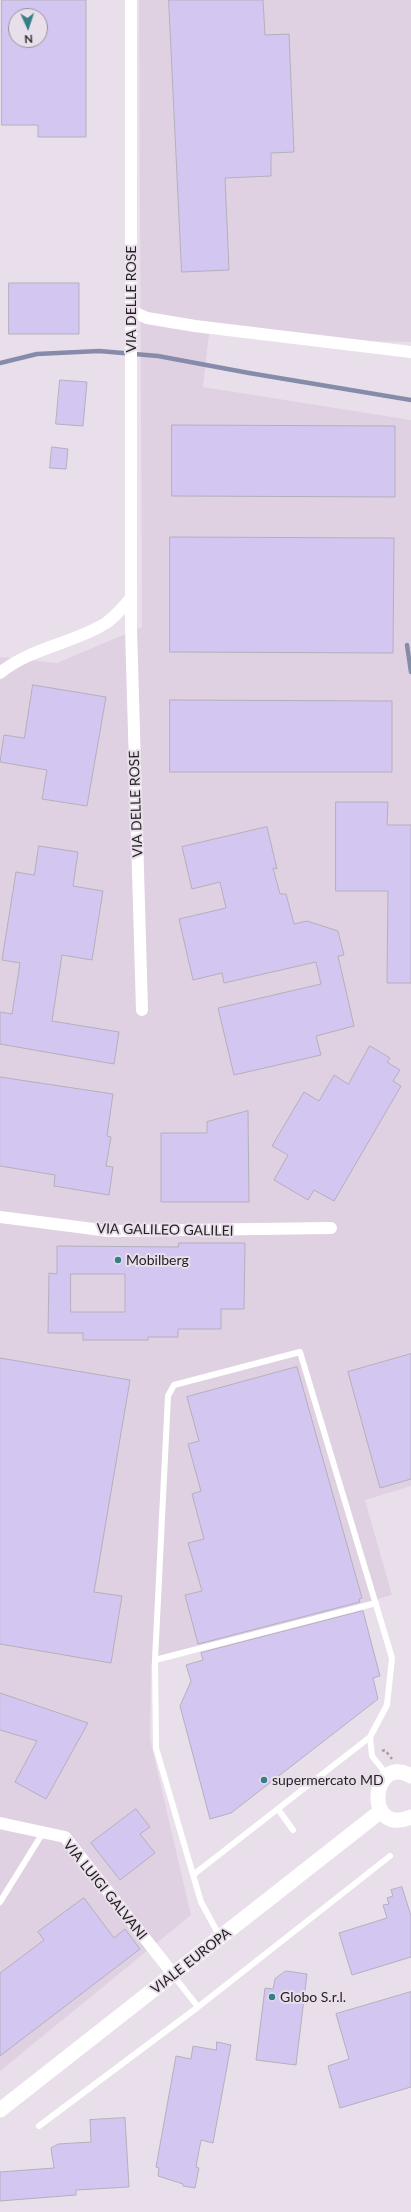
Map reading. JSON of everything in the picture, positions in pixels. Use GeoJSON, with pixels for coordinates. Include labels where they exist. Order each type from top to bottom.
{"type":"FeatureCollection","features":[{"type":"Feature","properties":{"kind":"street","name":"VIA DELLE ROSE"},"geometry":{"type":"LineString","coordinates":[[131,0],[131,598],[142,1010]]}},
{"type":"Feature","properties":{"kind":"street"},"geometry":{"type":"LineString","coordinates":[[131,311],[147,318],[195,326],[411,352]]}},
{"type":"Feature","properties":{"kind":"street"},"geometry":{"type":"LineString","coordinates":[[0,673],[21,659],[81,636],[103,625],[131,598]]}},
{"type":"Feature","properties":{"kind":"street","name":"VIA GALILEO GALILEI"},"geometry":{"type":"LineString","coordinates":[[0,1217],[109,1231],[331,1228]]}},
{"type":"Feature","properties":{"kind":"street"},"geometry":{"type":"LineString","coordinates":[[411,1776],[401,1773],[388,1776],[378,1788],[378,1804],[381,1811],[394,1819],[411,1819]]}},
{"type":"Feature","properties":{"kind":"street","name":"VIALE EUROPA"},"geometry":{"type":"LineString","coordinates":[[0,2110],[381,1811]]}},
{"type":"Feature","properties":{"kind":"street","name":"VIA LUIGI GALVANI"},"geometry":{"type":"LineString","coordinates":[[0,1823],[44,1831],[65,1837],[173,1974]]}},
{"type":"Feature","properties":{"kind":"lane"},"geometry":{"type":"LineString","coordinates":[[193,1875],[370,1737],[387,1705],[392,1658],[300,1352],[174,1386],[168,1396],[155,1660],[156,1748],[193,1875],[201,1902],[220,1937]]}},
{"type":"Feature","properties":{"kind":"lane"},"geometry":{"type":"LineString","coordinates":[[155,1660],[376,1603]]}},
{"type":"Feature","properties":{"kind":"lane"},"geometry":{"type":"LineString","coordinates":[[370,1737],[372,1756],[388,1776]]}},
{"type":"Feature","properties":{"kind":"lane"},"geometry":{"type":"LineString","coordinates":[[278,1809],[293,1830]]}},
{"type":"Feature","properties":{"kind":"lane"},"geometry":{"type":"LineString","coordinates":[[0,1902],[44,1831]]}},
{"type":"Feature","properties":{"kind":"lane"},"geometry":{"type":"LineString","coordinates":[[39,2126],[198,2007],[390,1856]]}},
{"type":"Feature","properties":{"kind":"lane"},"geometry":{"type":"LineString","coordinates":[[173,1974],[198,2007]]}},
{"type":"Feature","properties":{"kind":"shaded area"},"geometry":{"type":"Polygon","coordinates":[[[139,0],[411,0],[411,342],[368,341],[210,325],[203,387],[411,420],[411,1486],[365,1500],[392,1595],[151,1663],[150,1739],[191,1915],[0,2071],[0,657],[57,663],[142,627],[139,0]]]}},
{"type":"Feature","properties":{"kind":"building"},"geometry":{"type":"Polygon","coordinates":[[[2,0],[86,0],[86,137],[38,137],[38,125],[2,125],[2,0]]]}},
{"type":"Feature","properties":{"kind":"building"},"geometry":{"type":"Polygon","coordinates":[[[169,0],[263,0],[265,35],[289,34],[294,152],[271,153],[271,176],[225,178],[229,270],[182,272],[169,0]]]}},
{"type":"Feature","properties":{"kind":"building"},"geometry":{"type":"Polygon","coordinates":[[[9,283],[79,283],[79,334],[9,334],[9,283]]]}},
{"type":"Feature","properties":{"kind":"building"},"geometry":{"type":"Polygon","coordinates":[[[60,380],[87,382],[83,426],[56,424],[60,380]]]}},
{"type":"Feature","properties":{"kind":"building"},"geometry":{"type":"Polygon","coordinates":[[[172,425],[395,426],[395,497],[172,496],[172,425]]]}},
{"type":"Feature","properties":{"kind":"building"},"geometry":{"type":"Polygon","coordinates":[[[52,447],[68,449],[66,469],[50,468],[52,447]]]}},
{"type":"Feature","properties":{"kind":"building"},"geometry":{"type":"Polygon","coordinates":[[[170,537],[394,538],[393,653],[170,652],[170,537]]]}},
{"type":"Feature","properties":{"kind":"building"},"geometry":{"type":"Polygon","coordinates":[[[33,685],[106,697],[87,806],[42,799],[47,770],[0,762],[4,735],[24,738],[33,685]]]}},
{"type":"Feature","properties":{"kind":"building"},"geometry":{"type":"Polygon","coordinates":[[[170,700],[392,701],[392,772],[170,772],[170,700]]]}},
{"type":"Feature","properties":{"kind":"building"},"geometry":{"type":"Polygon","coordinates":[[[336,802],[388,802],[387,825],[411,825],[411,983],[387,983],[388,891],[336,891],[336,802]]]}},
{"type":"Feature","properties":{"kind":"building"},"geometry":{"type":"Polygon","coordinates":[[[267,827],[277,869],[273,868],[280,894],[286,894],[294,924],[307,921],[338,931],[344,955],[338,956],[354,1026],[316,1036],[321,1055],[234,1075],[218,1008],[321,984],[316,962],[224,983],[222,973],[193,980],[179,919],[226,908],[220,882],[192,889],[182,847],[267,827]]]}},
{"type":"Feature","properties":{"kind":"building"},"geometry":{"type":"Polygon","coordinates":[[[39,846],[78,852],[73,886],[103,891],[92,960],[62,955],[52,1021],[119,1032],[114,1064],[0,1044],[0,1012],[12,1014],[20,963],[2,960],[16,872],[34,875],[39,846]]]}},
{"type":"Feature","properties":{"kind":"building"},"geometry":{"type":"Polygon","coordinates":[[[370,1046],[390,1058],[387,1062],[400,1070],[393,1081],[401,1086],[334,1201],[314,1190],[308,1200],[274,1180],[288,1155],[272,1146],[304,1092],[319,1101],[334,1075],[348,1084],[370,1046]]]}},
{"type":"Feature","properties":{"kind":"building"},"geometry":{"type":"Polygon","coordinates":[[[0,1077],[113,1094],[107,1136],[111,1137],[106,1166],[113,1167],[109,1195],[54,1186],[55,1175],[0,1166],[0,1077]]]}},
{"type":"Feature","properties":{"kind":"building"},"geometry":{"type":"Polygon","coordinates":[[[248,1111],[249,1202],[161,1202],[161,1133],[207,1133],[207,1122],[248,1111]]]}},
{"type":"Feature","properties":{"kind":"building"},"geometry":{"type":"Polygon","coordinates":[[[179,1243],[245,1243],[244,1309],[221,1309],[221,1329],[178,1329],[178,1337],[148,1337],[148,1340],[83,1340],[83,1333],[48,1333],[49,1273],[57,1274],[57,1246],[178,1247],[179,1243]],[[71,1274],[71,1312],[125,1312],[125,1274],[71,1274]]]}},
{"type":"Feature","properties":{"kind":"building"},"geometry":{"type":"Polygon","coordinates":[[[411,1354],[411,1479],[380,1488],[348,1372],[411,1354]]]}},
{"type":"Feature","properties":{"kind":"building"},"geometry":{"type":"Polygon","coordinates":[[[0,1358],[130,1380],[94,1592],[122,1596],[111,1663],[0,1644],[0,1358]]]}},
{"type":"Feature","properties":{"kind":"building"},"geometry":{"type":"Polygon","coordinates":[[[297,1367],[362,1598],[359,1599],[360,1602],[198,1644],[185,1595],[202,1591],[188,1543],[204,1539],[192,1494],[201,1491],[188,1444],[199,1441],[187,1397],[297,1367]]]}},
{"type":"Feature","properties":{"kind":"building"},"geometry":{"type":"Polygon","coordinates":[[[363,1611],[380,1676],[373,1678],[378,1699],[231,1813],[210,1819],[180,1706],[191,1681],[186,1665],[203,1660],[201,1653],[363,1611]]]}},
{"type":"Feature","properties":{"kind":"building"},"geometry":{"type":"Polygon","coordinates":[[[0,1693],[88,1723],[46,1799],[15,1782],[37,1741],[0,1730],[0,1693]]]}},
{"type":"Feature","properties":{"kind":"building"},"geometry":{"type":"Polygon","coordinates":[[[136,1809],[150,1827],[140,1834],[155,1853],[120,1880],[91,1843],[136,1809]]]}},
{"type":"Feature","properties":{"kind":"building"},"geometry":{"type":"Polygon","coordinates":[[[402,1887],[411,1916],[411,1957],[352,1975],[339,1933],[387,1918],[383,1905],[389,1904],[387,1898],[393,1896],[391,1890],[402,1887]]]}},
{"type":"Feature","properties":{"kind":"building"},"geometry":{"type":"Polygon","coordinates":[[[84,1898],[114,1938],[125,1929],[140,1949],[0,2056],[0,1973],[44,1940],[38,1932],[84,1898]]]}},
{"type":"Feature","properties":{"kind":"building"},"geometry":{"type":"Polygon","coordinates":[[[286,1971],[307,1974],[296,2065],[256,2060],[265,1988],[273,1989],[275,1979],[286,1971]]]}},
{"type":"Feature","properties":{"kind":"building"},"geometry":{"type":"Polygon","coordinates":[[[411,1992],[411,2087],[340,2108],[328,2066],[349,2059],[336,2014],[411,1992]]]}},
{"type":"Feature","properties":{"kind":"building"},"geometry":{"type":"Polygon","coordinates":[[[217,2042],[231,2045],[213,2143],[201,2140],[196,2167],[199,2168],[195,2188],[183,2186],[183,2184],[158,2176],[159,2168],[156,2167],[176,2056],[191,2059],[193,2046],[216,2050],[217,2042]]]}},
{"type":"Feature","properties":{"kind":"building"},"geometry":{"type":"Polygon","coordinates":[[[125,2118],[129,2187],[76,2190],[76,2195],[0,2201],[0,2172],[54,2168],[51,2148],[58,2144],[91,2142],[90,2120],[125,2118]]]}},
{"type":"Feature","properties":{"kind":"waterway"},"geometry":{"type":"LineString","coordinates":[[0,363],[37,354],[99,351],[158,356],[411,400]]}},
{"type":"Feature","properties":{"kind":"waterway"},"geometry":{"type":"LineString","coordinates":[[407,645],[411,672]]}},
{"type":"Feature","properties":{"kind":"place","name":"Mobilberg"},"geometry":{"type":"Point","coordinates":[118,1260]}},
{"type":"Feature","properties":{"kind":"place","name":"supermercato MD"},"geometry":{"type":"Point","coordinates":[264,1780]}},
{"type":"Feature","properties":{"kind":"place","name":"Globo S.r.l."},"geometry":{"type":"Point","coordinates":[272,1997]}}]}
